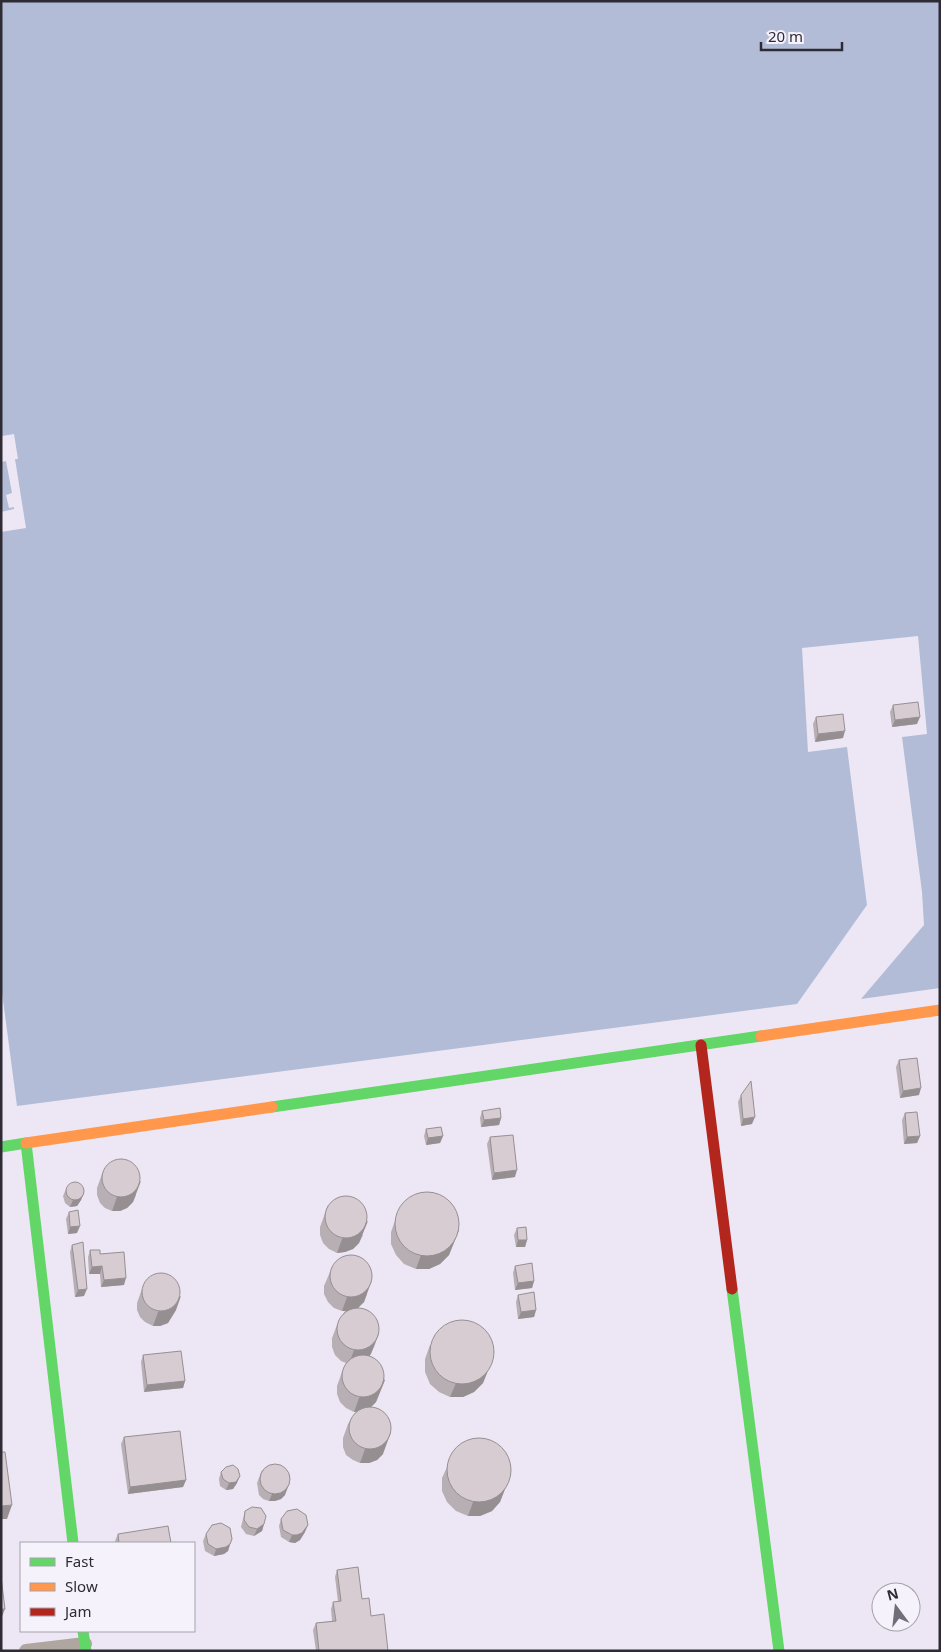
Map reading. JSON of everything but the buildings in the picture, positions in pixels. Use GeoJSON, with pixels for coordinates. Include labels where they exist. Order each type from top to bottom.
{"type":"FeatureCollection","features":[{"type":"Feature","properties":{"kind":"street"},"geometry":{"type":"LineString","coordinates":[[1,1147],[940,1010]]}},
{"type":"Feature","properties":{"kind":"street"},"geometry":{"type":"LineString","coordinates":[[701,1045],[779,1651]]}},
{"type":"Feature","properties":{"kind":"street"},"geometry":{"type":"LineString","coordinates":[[26,1143],[73,1542]]}},
{"type":"Feature","properties":{"kind":"lane"},"geometry":{"type":"LineString","coordinates":[[26,1651],[85,1642]]}},
{"type":"Feature","properties":{"kind":"water"},"geometry":{"type":"Polygon","coordinates":[[[1,1],[940,1],[940,988],[861,999],[924,925],[922,892],[902,737],[927,734],[918,636],[802,648],[808,752],[847,747],[867,905],[797,1004],[17,1106],[1,985],[1,1]]]}},
{"type":"Feature","properties":{"kind":"pier"},"geometry":{"type":"Polygon","coordinates":[[[1,433],[2,436],[14,434],[18,459],[15,459],[26,528],[1,532],[1,512],[14,509],[14,507],[9,508],[6,495],[12,493],[6,461],[1,462],[1,433]]]}},
{"type":"Feature","properties":{"kind":"traffic: fast"},"geometry":{"type":"LineString","coordinates":[[272,1107],[761,1036]]}},
{"type":"Feature","properties":{"kind":"traffic: fast"},"geometry":{"type":"LineString","coordinates":[[1,1147],[26,1143],[73,1542]]}},
{"type":"Feature","properties":{"kind":"traffic: fast"},"geometry":{"type":"LineString","coordinates":[[732,1289],[779,1651]]}},
{"type":"Feature","properties":{"kind":"traffic: fast"},"geometry":{"type":"LineString","coordinates":[[83,1632],[86,1651]]}},
{"type":"Feature","properties":{"kind":"traffic: slow"},"geometry":{"type":"LineString","coordinates":[[761,1036],[940,1010]]}},
{"type":"Feature","properties":{"kind":"traffic: slow"},"geometry":{"type":"LineString","coordinates":[[26,1143],[272,1107]]}},
{"type":"Feature","properties":{"kind":"traffic: jam"},"geometry":{"type":"LineString","coordinates":[[701,1045],[732,1289]]}}]}
